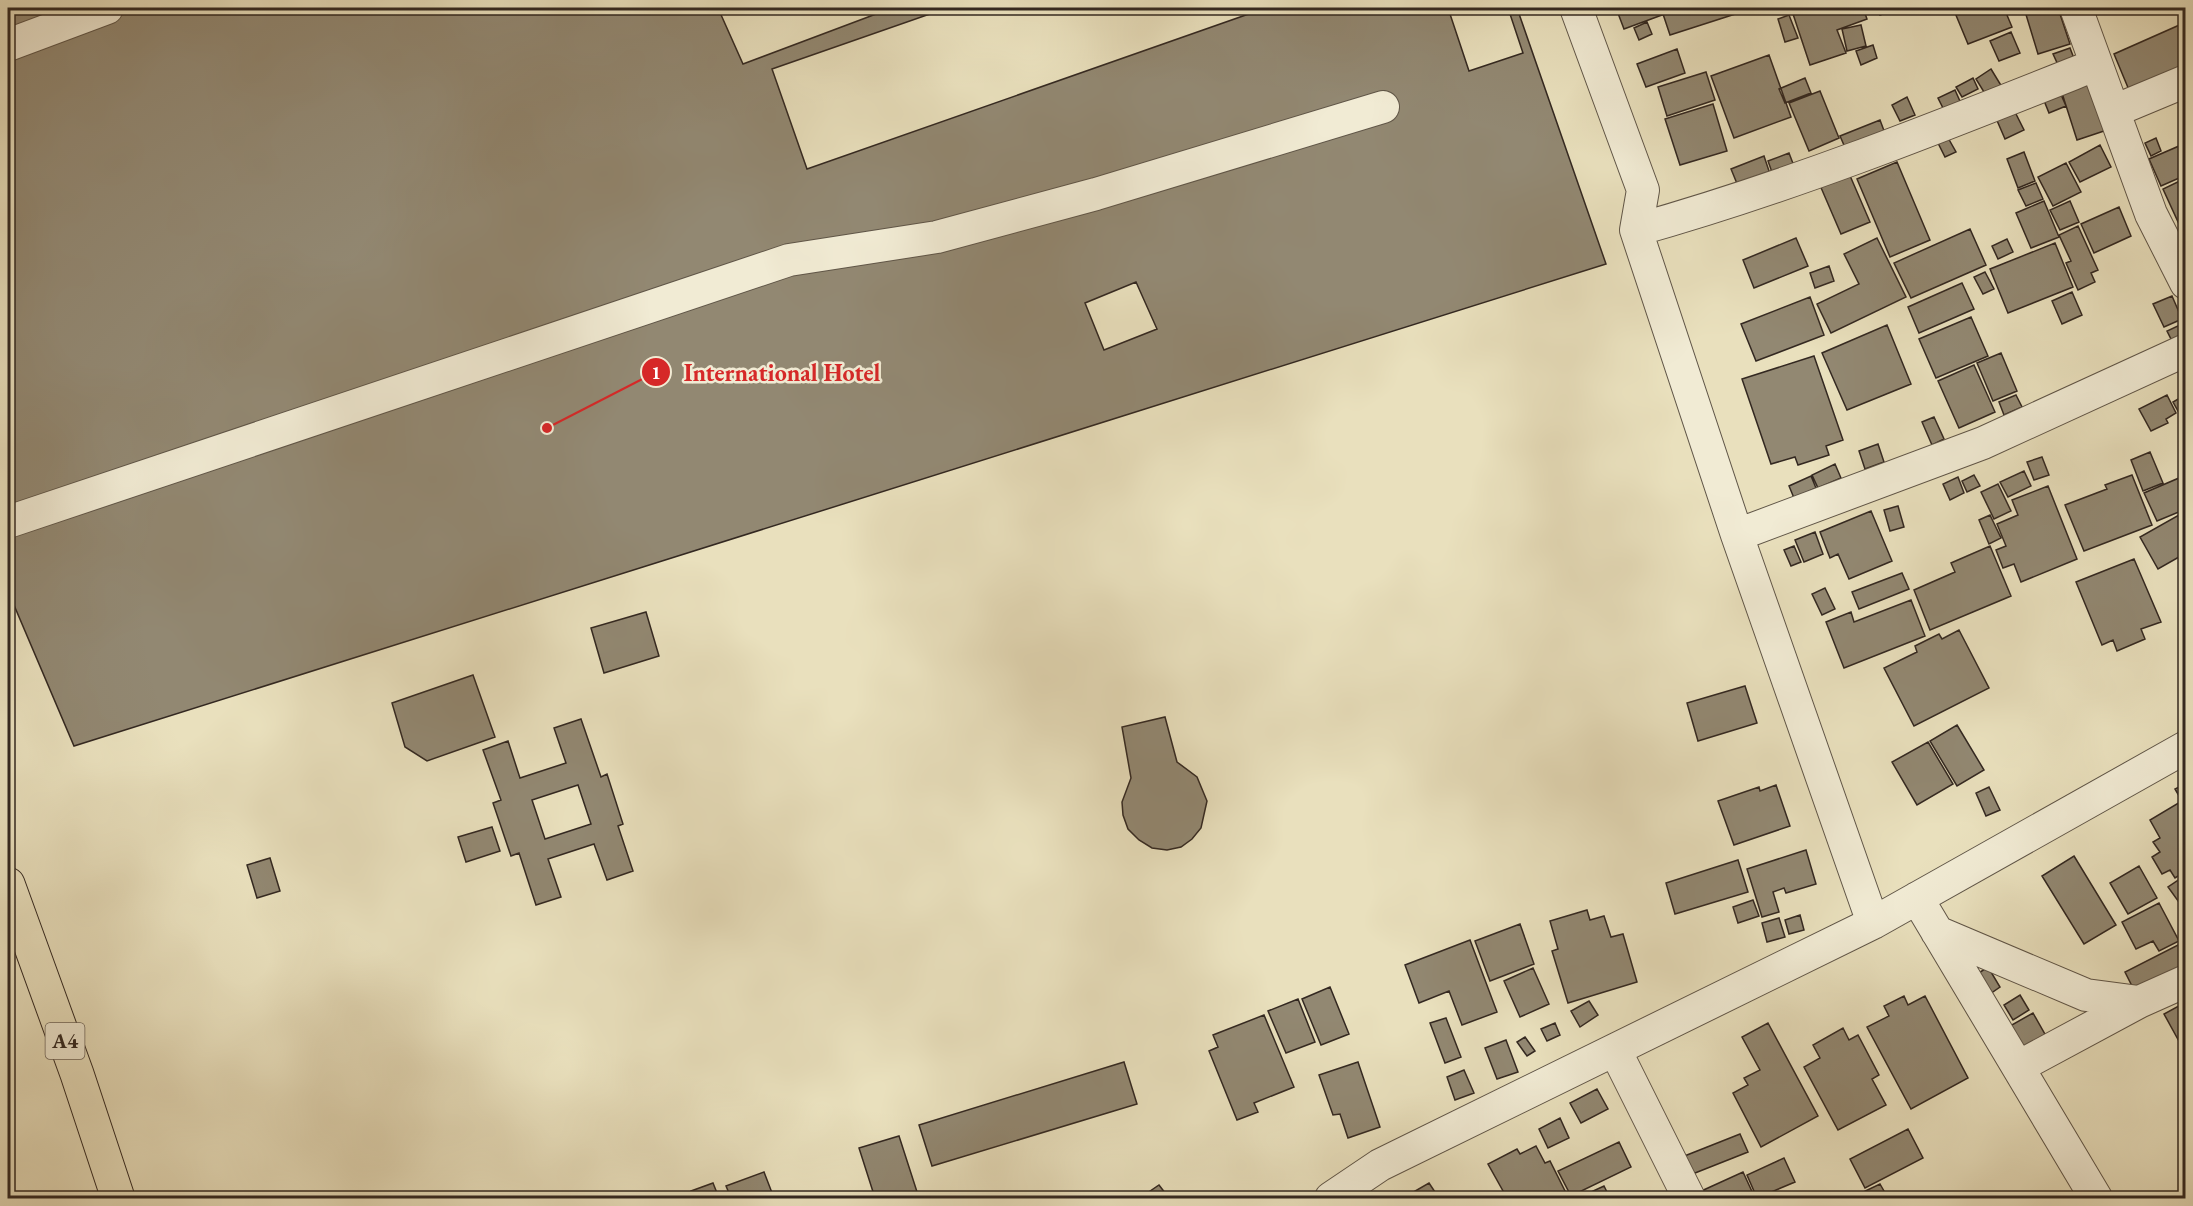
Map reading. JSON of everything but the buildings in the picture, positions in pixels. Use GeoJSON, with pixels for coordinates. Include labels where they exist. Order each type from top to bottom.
{"type":"FeatureCollection","features":[{"type":"Feature","properties":{"kind":"highway","name":"A4"},"geometry":{"type":"LineString","coordinates":[[8,884],[77,1074],[118,1198]]}},
{"type":"Feature","properties":{"kind":"street"},"geometry":{"type":"LineString","coordinates":[[8,45],[108,8]]}},
{"type":"Feature","properties":{"kind":"street"},"geometry":{"type":"LineString","coordinates":[[1576,8],[1643,190],[1636,230],[1737,535],[1873,923]]}},
{"type":"Feature","properties":{"kind":"street"},"geometry":{"type":"LineString","coordinates":[[2076,8],[2151,214],[2186,283]]}},
{"type":"Feature","properties":{"kind":"street"},"geometry":{"type":"LineString","coordinates":[[1636,230],[1682,218],[1903,141],[2095,65]]}},
{"type":"Feature","properties":{"kind":"street"},"geometry":{"type":"LineString","coordinates":[[2114,111],[2186,81]]}},
{"type":"Feature","properties":{"kind":"street"},"geometry":{"type":"LineString","coordinates":[[8,522],[789,260],[937,237],[1096,194],[1383,107]]}},
{"type":"Feature","properties":{"kind":"street"},"geometry":{"type":"LineString","coordinates":[[1737,535],[1983,443],[2186,350]]}},
{"type":"Feature","properties":{"kind":"street"},"geometry":{"type":"LineString","coordinates":[[1331,1198],[1380,1165],[1873,923],[2186,747]]}},
{"type":"Feature","properties":{"kind":"street"},"geometry":{"type":"LineString","coordinates":[[1917,898],[2096,1198]]}},
{"type":"Feature","properties":{"kind":"street"},"geometry":{"type":"LineString","coordinates":[[1937,932],[2086,995],[2139,1002]]}},
{"type":"Feature","properties":{"kind":"street"},"geometry":{"type":"LineString","coordinates":[[2018,1067],[2139,1002],[2186,981]]}},
{"type":"Feature","properties":{"kind":"street"},"geometry":{"type":"LineString","coordinates":[[1615,1050],[1689,1198]]}},
{"type":"Feature","properties":{"kind":"place","name":"International Hotel"},"geometry":{"type":"Point","coordinates":[547,428]}}]}
